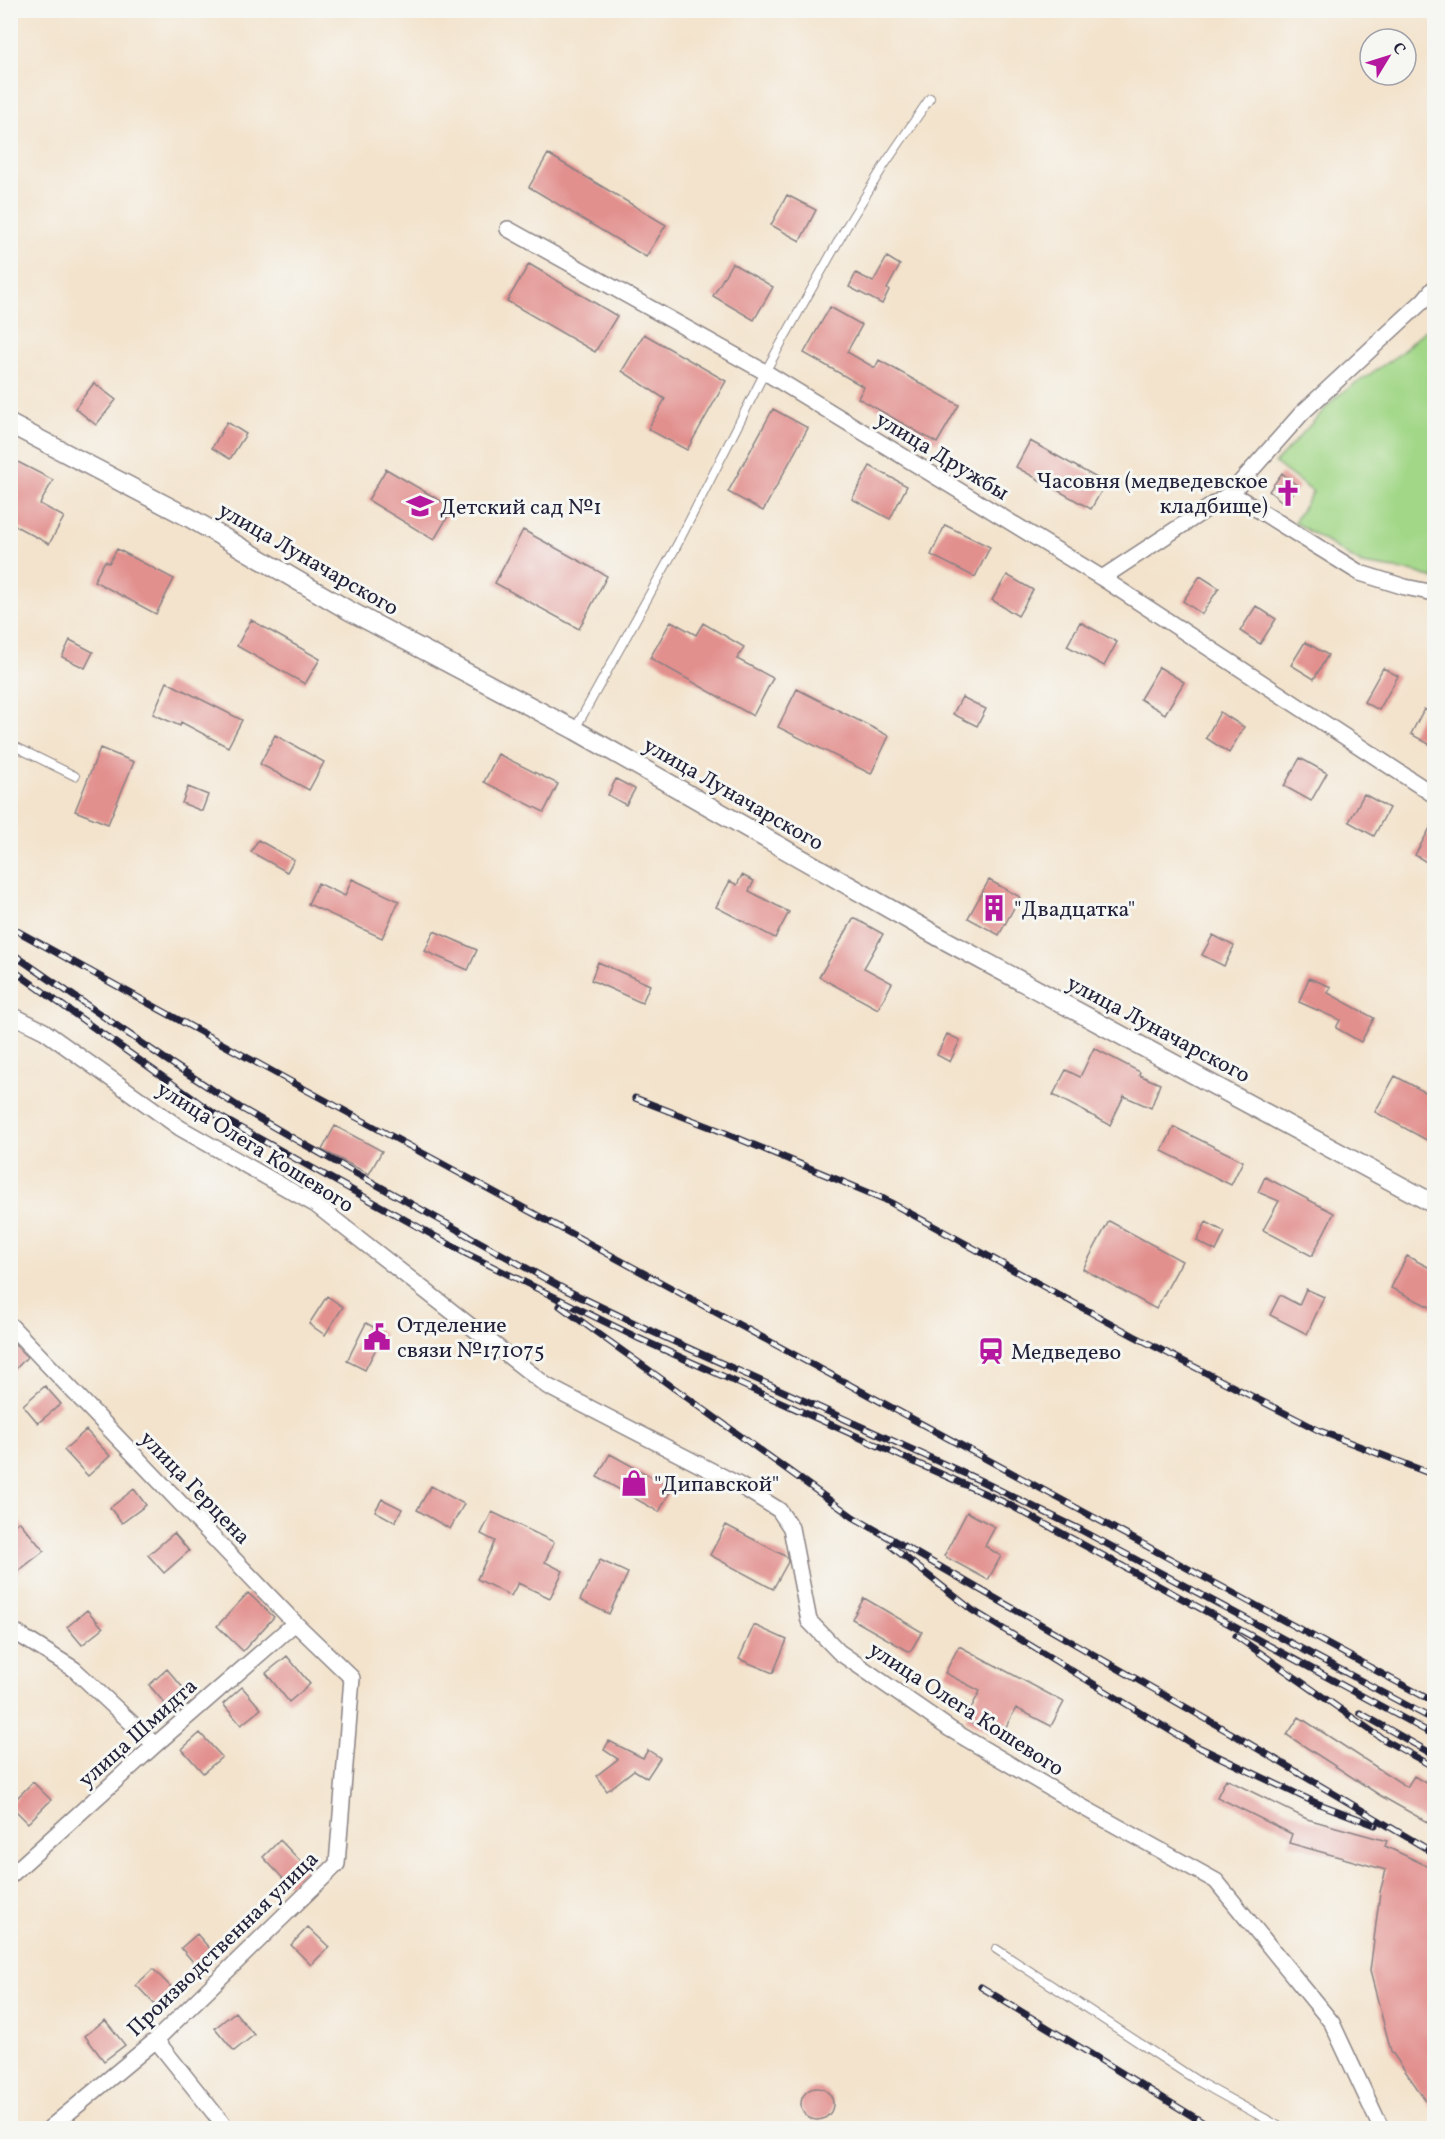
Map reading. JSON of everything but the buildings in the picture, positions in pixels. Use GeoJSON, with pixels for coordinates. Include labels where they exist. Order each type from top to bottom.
{"type":"FeatureCollection","features":[{"type":"Feature","properties":{"kind":"street","name":"улица Дружбы"},"geometry":{"type":"LineString","coordinates":[[508,229],[765,372],[1102,578],[1434,795]]}},
{"type":"Feature","properties":{"kind":"street"},"geometry":{"type":"LineString","coordinates":[[1102,578],[1231,493],[1302,413],[1424,300],[1434,288]]}},
{"type":"Feature","properties":{"kind":"street","name":"улица Луначарского"},"geometry":{"type":"LineString","coordinates":[[10,424],[190,518],[348,610],[575,730],[941,938],[1434,1204]]}},
{"type":"Feature","properties":{"kind":"street"},"geometry":{"type":"LineString","coordinates":[[1231,493],[1360,573],[1434,593]]}},
{"type":"Feature","properties":{"kind":"street","name":"улица Олега Кошевого"},"geometry":{"type":"LineString","coordinates":[[10,1014],[44,1031],[180,1128],[316,1205],[547,1386],[739,1485],[779,1510],[791,1528],[809,1622],[839,1652],[950,1729],[1077,1804],[1216,1881],[1332,2023],[1381,2128]]}},
{"type":"Feature","properties":{"kind":"street","name":"улица Герцена"},"geometry":{"type":"LineString","coordinates":[[10,1325],[295,1623],[352,1678]]}},
{"type":"Feature","properties":{"kind":"street","name":"улица Шмидта"},"geometry":{"type":"LineString","coordinates":[[13,1869],[295,1623]]}},
{"type":"Feature","properties":{"kind":"street"},"geometry":{"type":"LineString","coordinates":[[10,1629],[74,1669],[155,1745]]}},
{"type":"Feature","properties":{"kind":"street","name":"Производственная улица"},"geometry":{"type":"LineString","coordinates":[[50,2128],[156,2040],[337,1864],[352,1678]]}},
{"type":"Feature","properties":{"kind":"street"},"geometry":{"type":"LineString","coordinates":[[156,2040],[226,2128]]}},
{"type":"Feature","properties":{"kind":"lane"},"geometry":{"type":"LineString","coordinates":[[575,730],[677,545],[765,372],[848,224],[930,98]]}},
{"type":"Feature","properties":{"kind":"lane"},"geometry":{"type":"LineString","coordinates":[[10,744],[75,776]]}},
{"type":"Feature","properties":{"kind":"lane"},"geometry":{"type":"LineString","coordinates":[[996,1949],[1199,2082],[1282,2128]]}},
{"type":"Feature","properties":{"kind":"green space"},"geometry":{"type":"Polygon","coordinates":[[[1434,322],[1434,579],[1415,572],[1362,564],[1294,522],[1313,492],[1275,463],[1336,397],[1398,355],[1434,322]]]}},
{"type":"Feature","properties":{"kind":"railway"},"geometry":{"type":"LineString","coordinates":[[10,927],[1434,1702]]}},
{"type":"Feature","properties":{"kind":"railway"},"geometry":{"type":"LineString","coordinates":[[10,952],[239,1107],[566,1290],[979,1480],[1081,1530],[1434,1720]]}},
{"type":"Feature","properties":{"kind":"railway"},"geometry":{"type":"LineString","coordinates":[[10,968],[215,1114],[465,1253],[640,1339],[1008,1504],[1434,1735]]}},
{"type":"Feature","properties":{"kind":"railway"},"geometry":{"type":"LineString","coordinates":[[635,1098],[884,1199],[1134,1336],[1320,1431],[1434,1475]]}},
{"type":"Feature","properties":{"kind":"railway"},"geometry":{"type":"LineString","coordinates":[[560,1306],[853,1517],[1243,1740],[1434,1853]]}},
{"type":"Feature","properties":{"kind":"railway"},"geometry":{"type":"LineString","coordinates":[[891,1546],[972,1610],[1194,1745],[1314,1802],[1375,1825]]}},
{"type":"Feature","properties":{"kind":"railway"},"geometry":{"type":"LineString","coordinates":[[1236,1636],[1383,1739],[1434,1767]]}},
{"type":"Feature","properties":{"kind":"railway"},"geometry":{"type":"LineString","coordinates":[[1360,1713],[1434,1755]]}},
{"type":"Feature","properties":{"kind":"railway"},"geometry":{"type":"LineString","coordinates":[[981,1987],[1212,2128]]}},
{"type":"Feature","properties":{"kind":"place","name":"Часовня (медведевское кладбище)"},"geometry":{"type":"Point","coordinates":[1288,493]}},
{"type":"Feature","properties":{"kind":"place","name":"Детский сад №1"},"geometry":{"type":"Point","coordinates":[420,506]}},
{"type":"Feature","properties":{"kind":"place","name":"\"Двадцатка\""},"geometry":{"type":"Point","coordinates":[994,908]}},
{"type":"Feature","properties":{"kind":"place","name":"Отделение связи №171075"},"geometry":{"type":"Point","coordinates":[377,1337]}},
{"type":"Feature","properties":{"kind":"place","name":"Медведево"},"geometry":{"type":"Point","coordinates":[991,1351]}},
{"type":"Feature","properties":{"kind":"place","name":"\"Дипавской\""},"geometry":{"type":"Point","coordinates":[634,1483]}}]}
